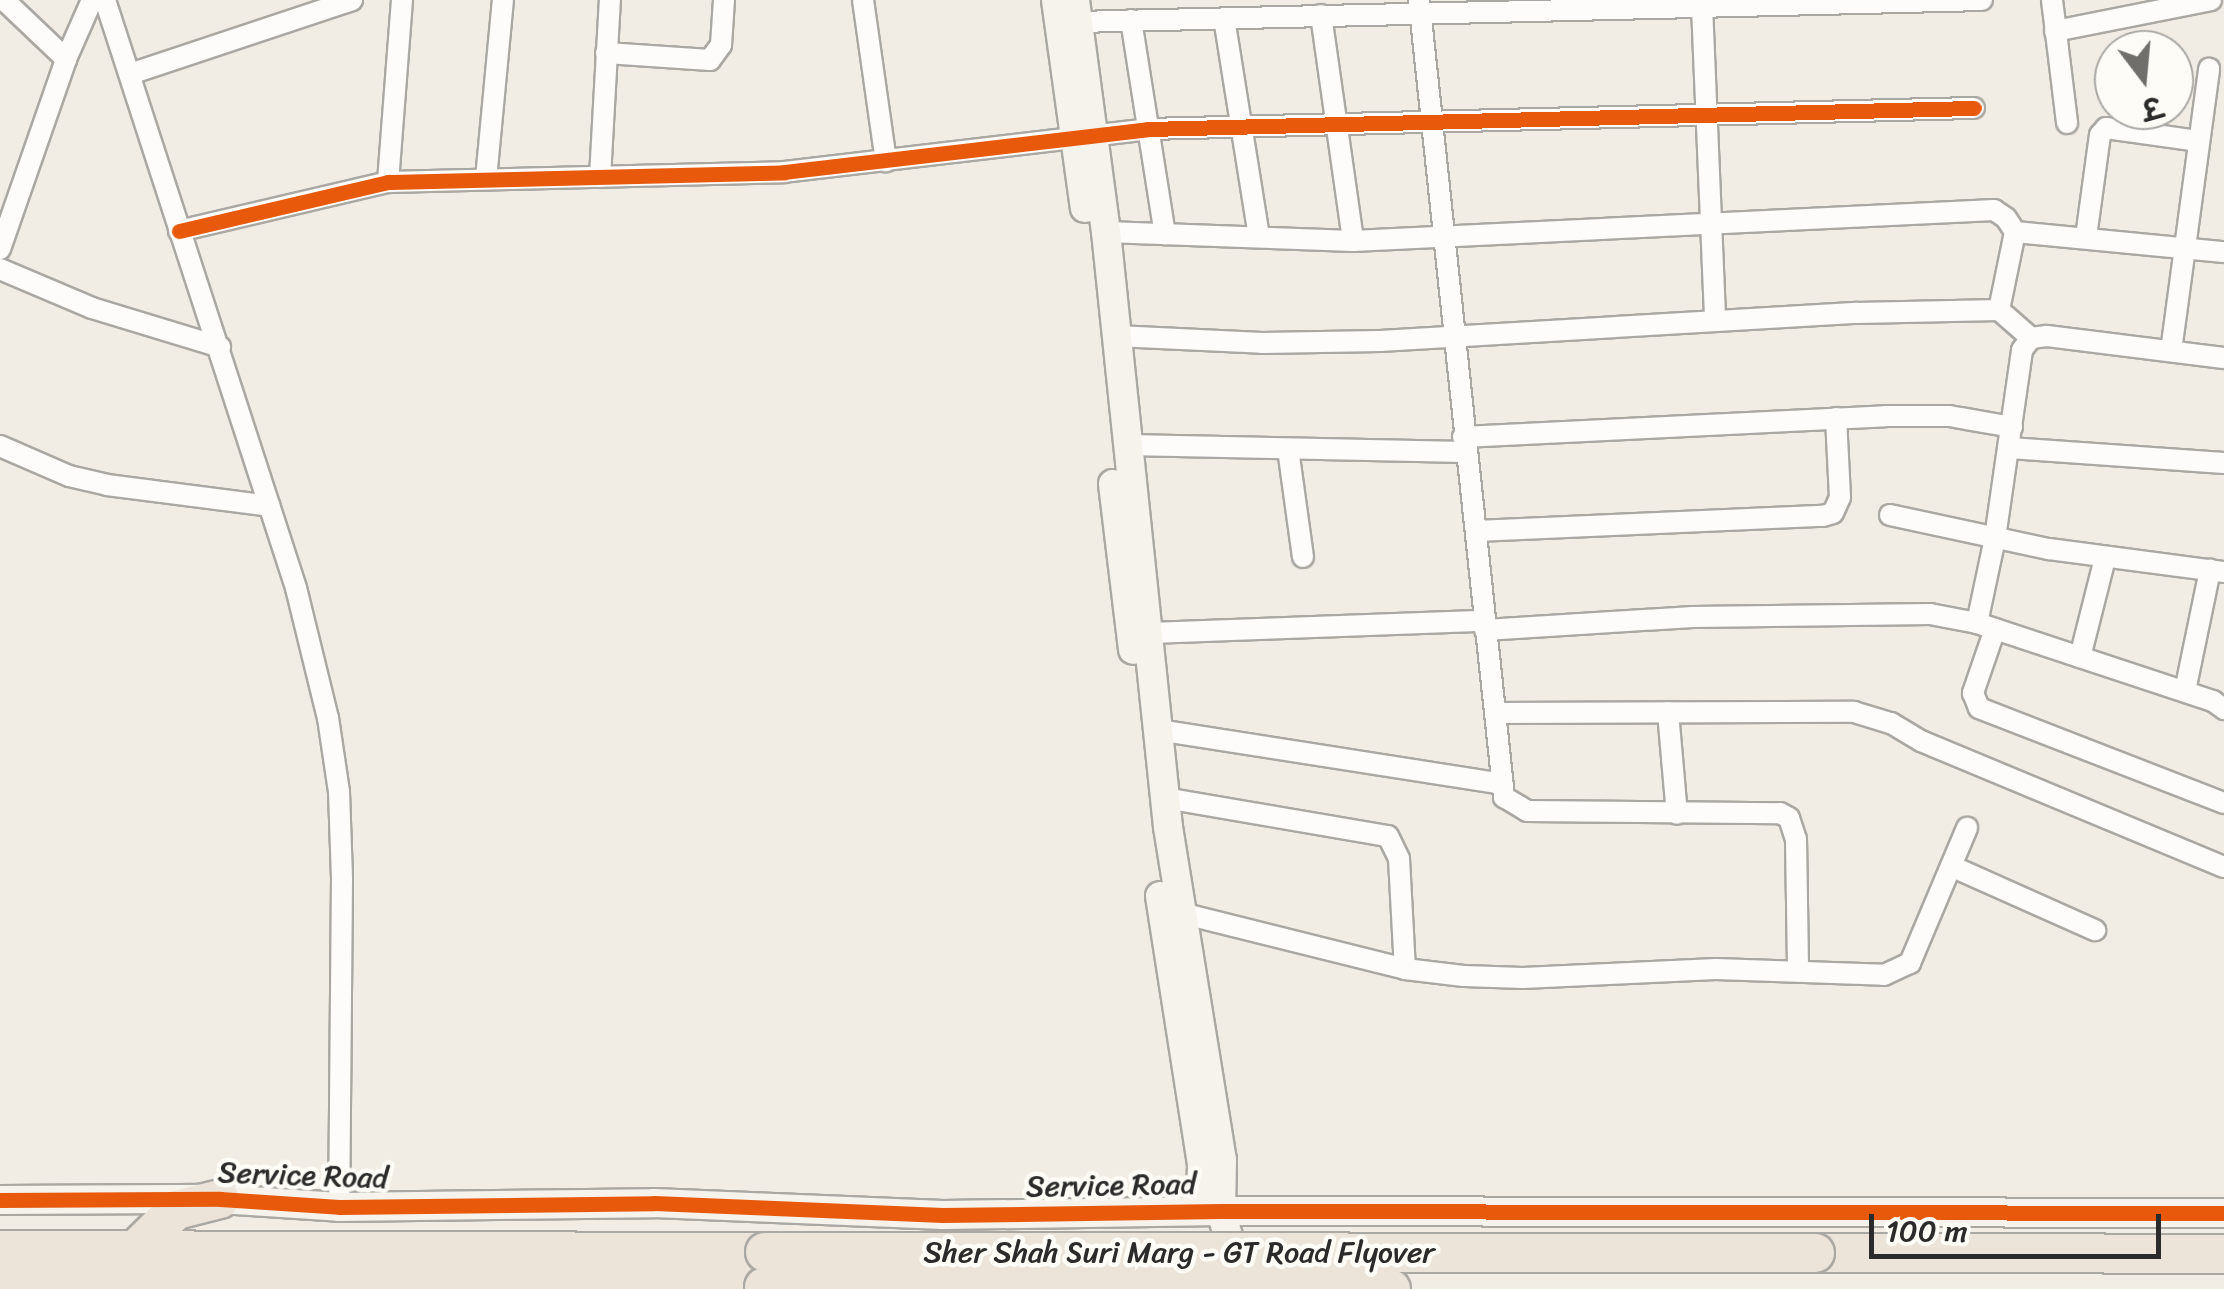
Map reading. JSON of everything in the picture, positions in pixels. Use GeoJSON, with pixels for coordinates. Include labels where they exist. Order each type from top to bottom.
{"type":"FeatureCollection","features":[{"type":"Feature","properties":{"kind":"highway"},"geometry":{"type":"LineString","coordinates":[[134,1250],[176,1210],[220,1198]]}},
{"type":"Feature","properties":{"kind":"highway","name":"Sher Shah Suri Marg - GT Road Flyover"},"geometry":{"type":"LineString","coordinates":[[0,1250],[134,1250],[1391,1289]]}},
{"type":"Feature","properties":{"kind":"highway","name":"Sher Shah Suri Marg - GT Road Flyover"},"geometry":{"type":"LineString","coordinates":[[0,1282],[1815,1253],[2224,1254]]}},
{"type":"Feature","properties":{"kind":"street"},"geometry":{"type":"LineString","coordinates":[[4,0],[66,59]]}},
{"type":"Feature","properties":{"kind":"street"},"geometry":{"type":"LineString","coordinates":[[0,249],[7,211],[92,0]]}},
{"type":"Feature","properties":{"kind":"street"},"geometry":{"type":"LineString","coordinates":[[106,0],[315,652],[339,792],[339,1207]]}},
{"type":"Feature","properties":{"kind":"street"},"geometry":{"type":"LineString","coordinates":[[130,74],[352,0]]}},
{"type":"Feature","properties":{"kind":"street"},"geometry":{"type":"LineString","coordinates":[[388,182],[402,0]]}},
{"type":"Feature","properties":{"kind":"street"},"geometry":{"type":"LineString","coordinates":[[486,179],[503,0]]}},
{"type":"Feature","properties":{"kind":"street"},"geometry":{"type":"LineString","coordinates":[[600,176],[610,0]]}},
{"type":"Feature","properties":{"kind":"street"},"geometry":{"type":"LineString","coordinates":[[606,53],[710,60],[721,46],[724,0]]}},
{"type":"Feature","properties":{"kind":"street"},"geometry":{"type":"LineString","coordinates":[[863,0],[886,161]]}},
{"type":"Feature","properties":{"kind":"street"},"geometry":{"type":"LineString","coordinates":[[1056,0],[1082,135],[1106,232],[1165,798],[1180,913],[1222,1160],[1211,1211]]}},
{"type":"Feature","properties":{"kind":"street"},"geometry":{"type":"LineString","coordinates":[[1242,1289],[1211,1211],[1176,1019],[1157,876],[1088,226],[1076,11],[1131,20],[1420,6],[1702,6],[1982,0]]}},
{"type":"Feature","properties":{"kind":"street"},"geometry":{"type":"LineString","coordinates":[[2052,0],[2066,123]]}},
{"type":"Feature","properties":{"kind":"street"},"geometry":{"type":"LineString","coordinates":[[2055,31],[2211,0]]}},
{"type":"Feature","properties":{"kind":"street"},"geometry":{"type":"LineString","coordinates":[[1420,6],[1452,339],[1496,713],[1500,784],[1513,806],[1527,811],[1780,813],[1789,818],[1796,840],[1798,970]]}},
{"type":"Feature","properties":{"kind":"street"},"geometry":{"type":"LineString","coordinates":[[1702,6],[1714,320]]}},
{"type":"Feature","properties":{"kind":"street"},"geometry":{"type":"LineString","coordinates":[[1335,10],[1336,122],[1353,242]]}},
{"type":"Feature","properties":{"kind":"street"},"geometry":{"type":"LineString","coordinates":[[1224,18],[1259,236]]}},
{"type":"Feature","properties":{"kind":"street"},"geometry":{"type":"LineString","coordinates":[[1131,20],[1165,234]]}},
{"type":"Feature","properties":{"kind":"street"},"geometry":{"type":"LineString","coordinates":[[2171,351],[2210,69]]}},
{"type":"Feature","properties":{"kind":"street"},"geometry":{"type":"LineString","coordinates":[[179,231],[388,182],[700,176],[886,161],[1148,129],[1241,123],[1974,108]]}},
{"type":"Feature","properties":{"kind":"street"},"geometry":{"type":"LineString","coordinates":[[2086,237],[2100,135],[2106,128],[2199,141]]}},
{"type":"Feature","properties":{"kind":"street"},"geometry":{"type":"LineString","coordinates":[[1106,232],[1353,242],[1994,210],[2006,218],[2015,232],[1999,310]]}},
{"type":"Feature","properties":{"kind":"street"},"geometry":{"type":"LineString","coordinates":[[2015,232],[2224,252]]}},
{"type":"Feature","properties":{"kind":"street"},"geometry":{"type":"LineString","coordinates":[[0,269],[92,308],[220,347]]}},
{"type":"Feature","properties":{"kind":"street"},"geometry":{"type":"LineString","coordinates":[[1116,336],[1262,343],[1452,339],[1714,320],[1999,310],[2032,338],[2224,358]]}},
{"type":"Feature","properties":{"kind":"street"},"geometry":{"type":"LineString","coordinates":[[2032,338],[2022,350],[1995,538],[1986,626],[1973,693],[1979,708],[2224,804]]}},
{"type":"Feature","properties":{"kind":"street"},"geometry":{"type":"LineString","coordinates":[[1126,446],[1288,449],[1465,444],[1836,418],[1950,416],[2012,427]]}},
{"type":"Feature","properties":{"kind":"street"},"geometry":{"type":"LineString","coordinates":[[1476,531],[1823,516],[1833,512],[1840,497],[1836,418]]}},
{"type":"Feature","properties":{"kind":"street"},"geometry":{"type":"LineString","coordinates":[[0,446],[69,476],[107,485],[270,506]]}},
{"type":"Feature","properties":{"kind":"street"},"geometry":{"type":"LineString","coordinates":[[2009,448],[2224,463]]}},
{"type":"Feature","properties":{"kind":"street"},"geometry":{"type":"LineString","coordinates":[[1288,449],[1302,556]]}},
{"type":"Feature","properties":{"kind":"street"},"geometry":{"type":"LineString","coordinates":[[1890,514],[2105,558],[2217,571],[2184,691]]}},
{"type":"Feature","properties":{"kind":"street"},"geometry":{"type":"LineString","coordinates":[[2080,657],[2105,558]]}},
{"type":"Feature","properties":{"kind":"street"},"geometry":{"type":"LineString","coordinates":[[1150,633],[1877,612],[1930,614],[1986,626],[2184,691],[2224,709]]}},
{"type":"Feature","properties":{"kind":"street"},"geometry":{"type":"LineString","coordinates":[[1496,713],[1815,711],[1872,718],[2224,868]]}},
{"type":"Feature","properties":{"kind":"street"},"geometry":{"type":"LineString","coordinates":[[1668,712],[1677,814]]}},
{"type":"Feature","properties":{"kind":"street"},"geometry":{"type":"LineString","coordinates":[[1158,730],[1500,784]]}},
{"type":"Feature","properties":{"kind":"street"},"geometry":{"type":"LineString","coordinates":[[1165,798],[1388,836],[1399,859],[1406,969]]}},
{"type":"Feature","properties":{"kind":"street"},"geometry":{"type":"LineString","coordinates":[[1180,913],[1406,969],[1523,978],[1644,970],[1884,974],[1910,963],[1967,828]]}},
{"type":"Feature","properties":{"kind":"street"},"geometry":{"type":"LineString","coordinates":[[1951,866],[2095,930]]}},
{"type":"Feature","properties":{"kind":"street","name":"Service Road"},"geometry":{"type":"LineString","coordinates":[[0,1200],[220,1198],[339,1207],[654,1203],[943,1215],[1211,1211],[2224,1213]]}},
{"type":"Feature","properties":{"kind":"cycle path"},"geometry":{"type":"LineString","coordinates":[[179,231],[388,182],[784,172],[1148,129],[1974,108]]}},
{"type":"Feature","properties":{"kind":"cycle path"},"geometry":{"type":"LineString","coordinates":[[0,1200],[220,1199],[339,1207],[654,1203],[943,1215],[1221,1211],[2224,1213]]}}]}
